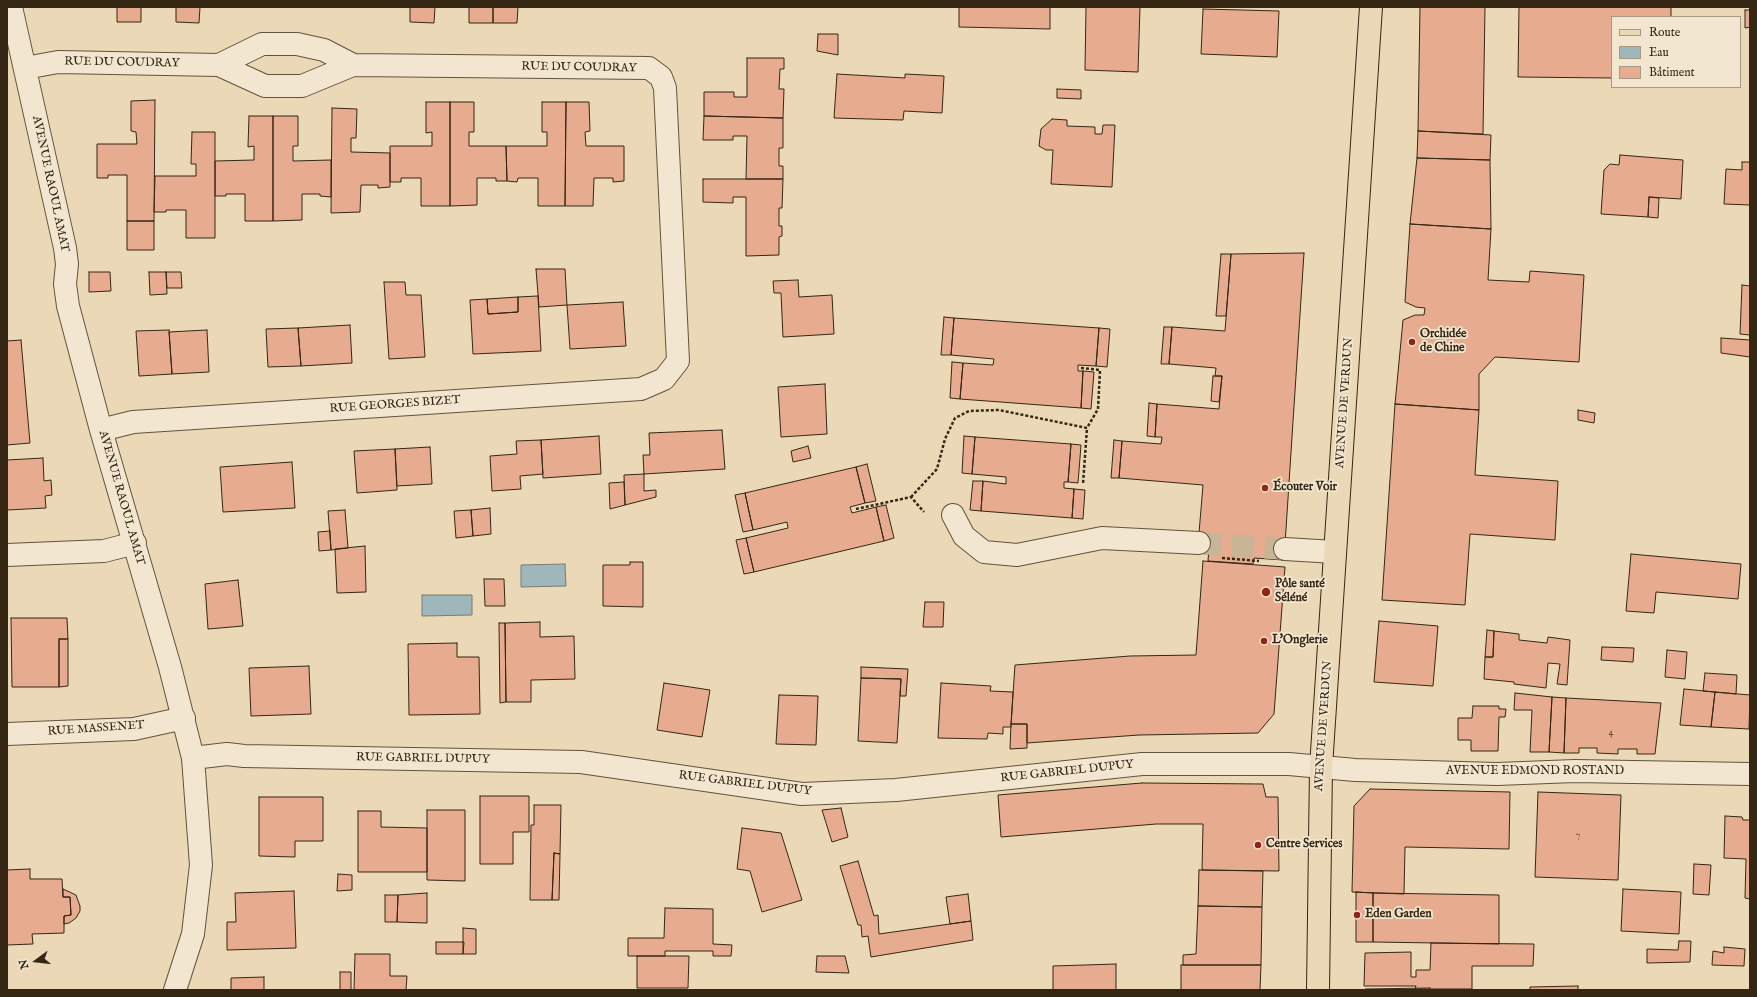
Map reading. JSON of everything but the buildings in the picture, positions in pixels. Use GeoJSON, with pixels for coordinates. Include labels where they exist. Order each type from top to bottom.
{"type":"FeatureCollection","features":[{"type":"Feature","properties":{"kind":"main road","name":"AVENUE DE VERDUN"},"geometry":{"type":"LineString","coordinates":[[1318,990],[1321,767],[1371,7]]}},
{"type":"Feature","properties":{"kind":"street","name":"AVENUE RAOUL AMAT"},"geometry":{"type":"LineString","coordinates":[[12,7],[66,248],[67,264],[65,284],[68,306],[101,430],[135,543],[184,718],[193,758],[201,865],[193,934],[175,990]]}},
{"type":"Feature","properties":{"kind":"street","name":"RUE DU COUDRAY"},"geometry":{"type":"LineString","coordinates":[[219,65],[262,44],[297,44],[324,50],[353,65]]}},
{"type":"Feature","properties":{"kind":"street","name":"RUE DU COUDRAY"},"geometry":{"type":"LineString","coordinates":[[25,68],[58,62],[219,65],[264,86],[302,86],[353,65],[649,68],[661,77],[665,88],[678,361]]}},
{"type":"Feature","properties":{"kind":"street","name":"RUE GEORGES BIZET"},"geometry":{"type":"LineString","coordinates":[[101,430],[133,422],[641,389],[664,379],[678,361]]}},
{"type":"Feature","properties":{"kind":"street"},"geometry":{"type":"LineString","coordinates":[[953,515],[964,536],[984,552],[1017,555],[1102,538],[1199,544]]}},
{"type":"Feature","properties":{"kind":"street"},"geometry":{"type":"LineString","coordinates":[[7,555],[104,551],[135,543]]}},
{"type":"Feature","properties":{"kind":"street"},"geometry":{"type":"LineString","coordinates":[[1285,548],[1335,552]]}},
{"type":"Feature","properties":{"kind":"street","name":"RUE MASSENET"},"geometry":{"type":"LineString","coordinates":[[7,734],[134,729],[184,718]]}},
{"type":"Feature","properties":{"kind":"street","name":"RUE GABRIEL DUPUY"},"geometry":{"type":"LineString","coordinates":[[193,758],[228,754],[244,756],[581,762],[802,794],[896,790],[1142,764],[1283,764],[1321,767]]}},
{"type":"Feature","properties":{"kind":"street","name":"AVENUE EDMOND ROSTAND"},"geometry":{"type":"LineString","coordinates":[[1321,767],[1355,770],[1497,774],[1575,771],[1750,774]]}},
{"type":"Feature","properties":{"kind":"path"},"geometry":{"type":"LineString","coordinates":[[1081,368],[1100,370],[1098,409],[1087,428],[1082,484]]}},
{"type":"Feature","properties":{"kind":"path"},"geometry":{"type":"LineString","coordinates":[[911,497],[937,469],[945,439],[955,418],[969,411],[999,410],[1087,428]]}},
{"type":"Feature","properties":{"kind":"water"},"geometry":{"type":"Polygon","coordinates":[[[565,564],[566,586],[521,587],[521,565],[565,564]]]}},
{"type":"Feature","properties":{"kind":"water"},"geometry":{"type":"Polygon","coordinates":[[[422,595],[472,595],[472,615],[422,616],[422,595]]]}},
{"type":"Feature","properties":{"kind":"tunnel"},"geometry":{"type":"LineString","coordinates":[[1199,543],[1285,549]]}},
{"type":"Feature","properties":{"kind":"place","name":"Orchidée de Chine"},"geometry":{"type":"Point","coordinates":[1412,342]}},
{"type":"Feature","properties":{"kind":"place","name":"Écouter Voir"},"geometry":{"type":"Point","coordinates":[1265,488]}},
{"type":"Feature","properties":{"kind":"place","name":"Pôle santé Séléné"},"geometry":{"type":"Point","coordinates":[1266,592]}},
{"type":"Feature","properties":{"kind":"place","name":"L'Onglerie"},"geometry":{"type":"Point","coordinates":[1264,641]}},
{"type":"Feature","properties":{"kind":"place","name":"Centre Services"},"geometry":{"type":"Point","coordinates":[1258,845]}},
{"type":"Feature","properties":{"kind":"place","name":"Eden Garden"},"geometry":{"type":"Point","coordinates":[1357,915]}}]}
